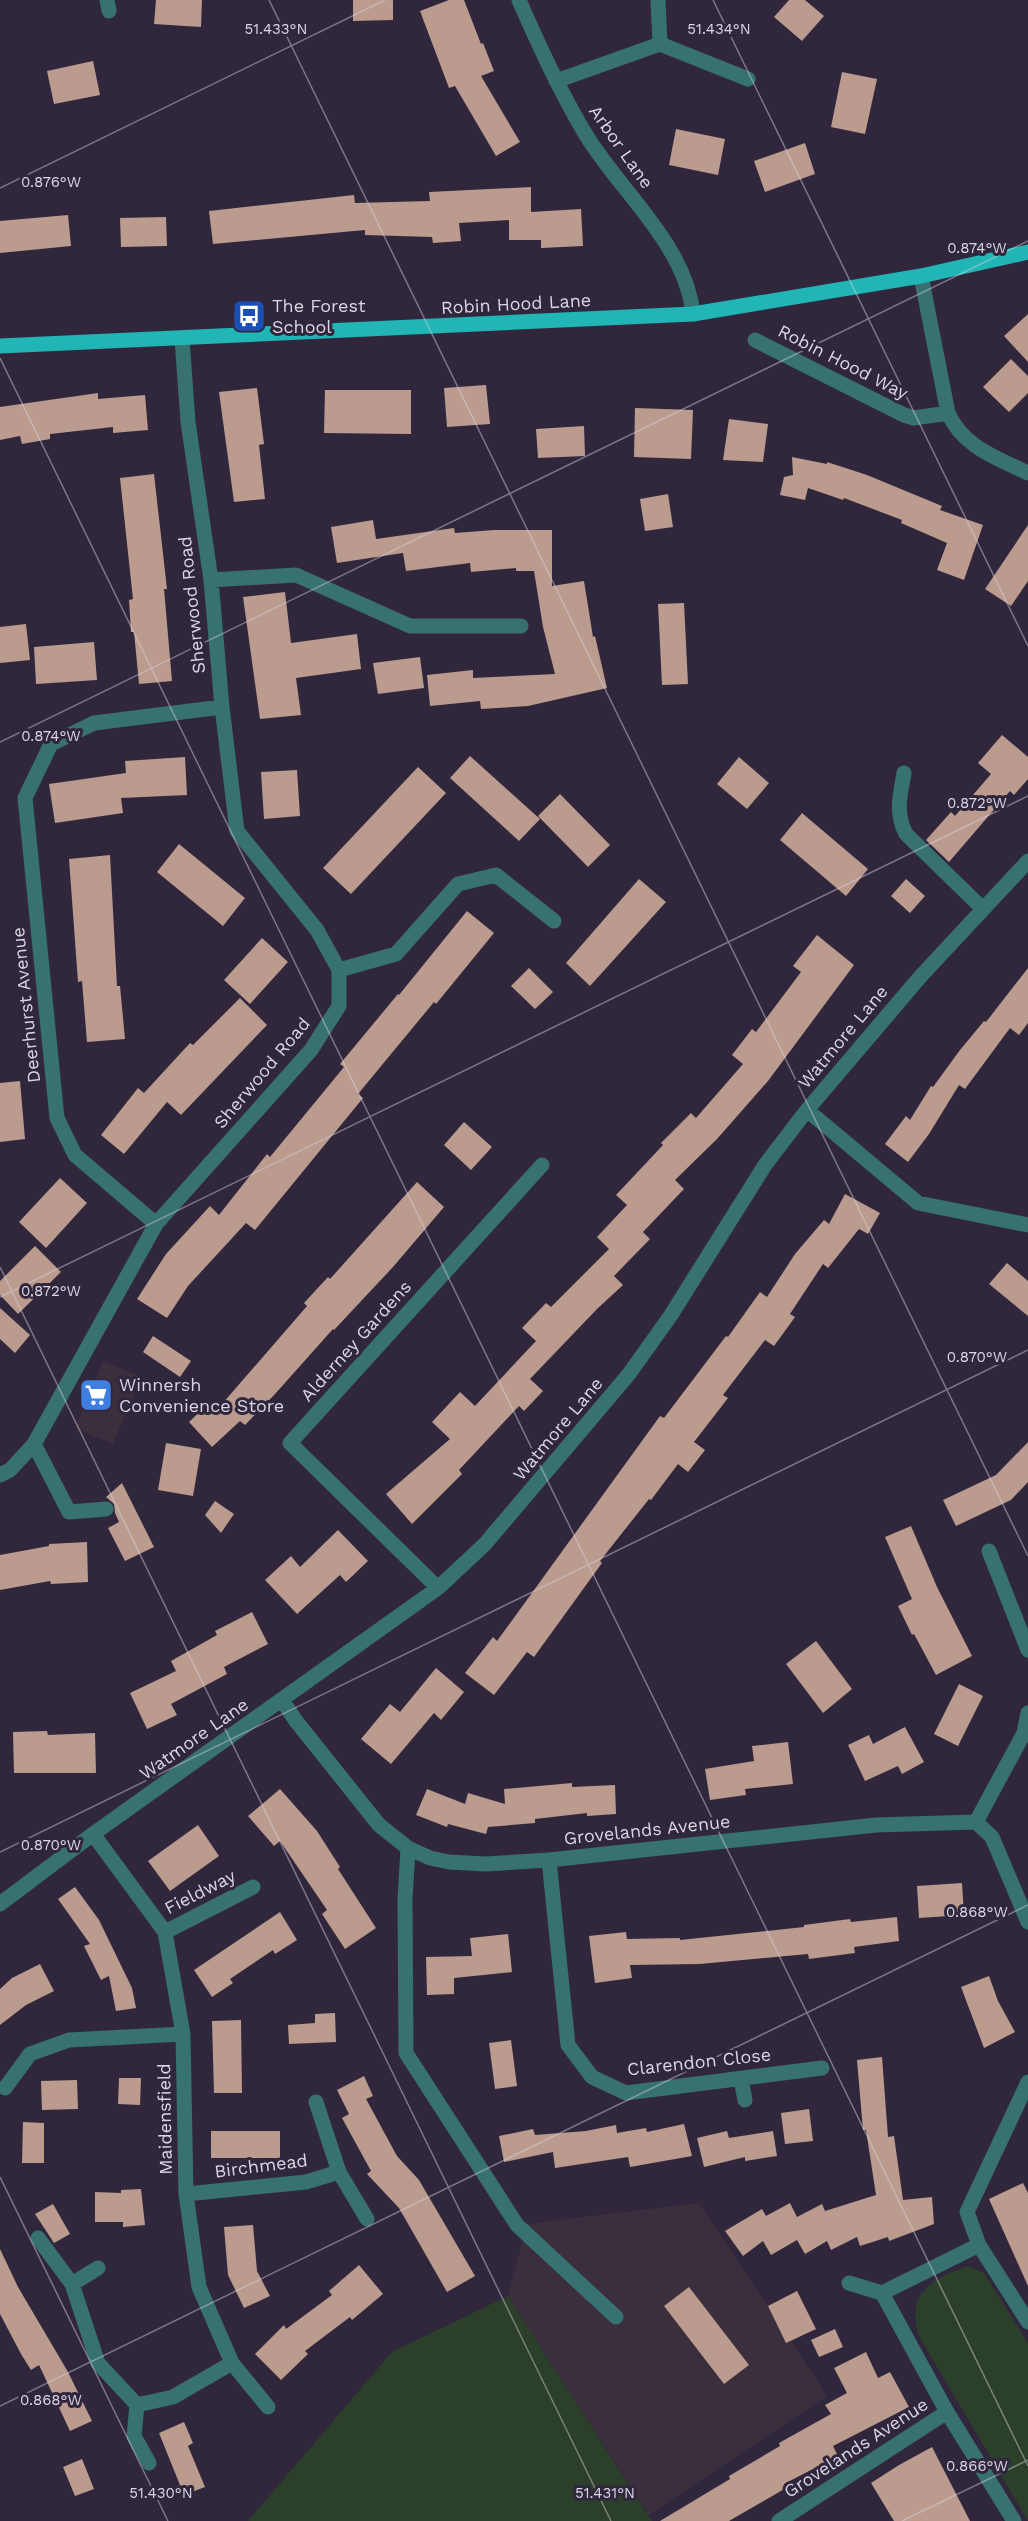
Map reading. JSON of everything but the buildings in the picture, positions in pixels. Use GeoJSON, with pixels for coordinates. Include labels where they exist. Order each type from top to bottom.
{"type":"FeatureCollection","features":[{"type":"Feature","properties":{"kind":"main road","name":"Robin Hood Lane"},"geometry":{"type":"LineString","coordinates":[[0,346],[693,314],[921,276],[1028,252]]}},
{"type":"Feature","properties":{"kind":"street","name":"Arbor Lane"},"geometry":{"type":"LineString","coordinates":[[519,0],[556,81],[587,136],[654,226],[684,277],[693,314]]}},
{"type":"Feature","properties":{"kind":"street"},"geometry":{"type":"LineString","coordinates":[[658,0],[660,44]]}},
{"type":"Feature","properties":{"kind":"street"},"geometry":{"type":"LineString","coordinates":[[556,81],[660,44],[748,79]]}},
{"type":"Feature","properties":{"kind":"street"},"geometry":{"type":"LineString","coordinates":[[921,276],[948,413],[959,433],[971,444],[982,452],[1028,473]]}},
{"type":"Feature","properties":{"kind":"street","name":"Sherwood Road"},"geometry":{"type":"LineString","coordinates":[[0,1475],[10,1470],[34,1444],[156,1224],[311,1050],[339,1006],[339,970],[317,930],[237,831],[222,707],[211,580],[188,422],[182,339]]}},
{"type":"Feature","properties":{"kind":"street","name":"Robin Hood Way"},"geometry":{"type":"LineString","coordinates":[[755,340],[904,415],[914,418],[948,413]]}},
{"type":"Feature","properties":{"kind":"street"},"geometry":{"type":"LineString","coordinates":[[211,580],[296,575],[410,626],[521,626]]}},
{"type":"Feature","properties":{"kind":"street","name":"Deerhurst Avenue"},"geometry":{"type":"LineString","coordinates":[[156,1224],[75,1155],[57,1118],[25,798],[51,744],[94,723],[222,707]]}},
{"type":"Feature","properties":{"kind":"street"},"geometry":{"type":"LineString","coordinates":[[904,773],[898,806],[900,821],[906,834],[983,909]]}},
{"type":"Feature","properties":{"kind":"street","name":"Watmore Lane"},"geometry":{"type":"LineString","coordinates":[[0,1904],[93,1834],[438,1588],[486,1544],[629,1374],[671,1315],[765,1165],[807,1110],[920,977],[1028,861]]}},
{"type":"Feature","properties":{"kind":"street"},"geometry":{"type":"LineString","coordinates":[[339,970],[396,954],[458,884],[496,875],[554,921]]}},
{"type":"Feature","properties":{"kind":"street"},"geometry":{"type":"LineString","coordinates":[[807,1110],[918,1203],[1028,1225]]}},
{"type":"Feature","properties":{"kind":"street","name":"Alderney Gardens"},"geometry":{"type":"LineString","coordinates":[[438,1588],[290,1443],[542,1165]]}},
{"type":"Feature","properties":{"kind":"street"},"geometry":{"type":"LineString","coordinates":[[34,1444],[69,1512],[106,1509]]}},
{"type":"Feature","properties":{"kind":"street"},"geometry":{"type":"LineString","coordinates":[[989,1551],[1028,1650]]}},
{"type":"Feature","properties":{"kind":"street","name":"Grovelands Avenue"},"geometry":{"type":"LineString","coordinates":[[282,1700],[296,1721],[379,1825],[408,1848],[430,1858],[449,1862],[486,1864],[549,1860],[876,1825],[976,1822]]}},
{"type":"Feature","properties":{"kind":"street"},"geometry":{"type":"LineString","coordinates":[[1028,1713],[1024,1733],[976,1822],[992,1837],[1028,1921]]}},
{"type":"Feature","properties":{"kind":"street","name":"Maidensfield"},"geometry":{"type":"LineString","coordinates":[[93,1834],[165,1932],[183,2034],[186,2194],[199,2287],[232,2363],[268,2407]]}},
{"type":"Feature","properties":{"kind":"street"},"geometry":{"type":"LineString","coordinates":[[408,1848],[405,1899],[406,2052],[517,2225],[616,2317]]}},
{"type":"Feature","properties":{"kind":"street","name":"Clarendon Close"},"geometry":{"type":"LineString","coordinates":[[549,1860],[568,2045],[592,2077],[626,2092],[822,2068]]}},
{"type":"Feature","properties":{"kind":"street","name":"Fieldway"},"geometry":{"type":"LineString","coordinates":[[165,1932],[253,1887]]}},
{"type":"Feature","properties":{"kind":"street"},"geometry":{"type":"LineString","coordinates":[[5,2088],[30,2054],[69,2040],[183,2034]]}},
{"type":"Feature","properties":{"kind":"street"},"geometry":{"type":"LineString","coordinates":[[741,2079],[745,2100]]}},
{"type":"Feature","properties":{"kind":"street"},"geometry":{"type":"LineString","coordinates":[[1028,2082],[967,2212],[979,2245],[1028,2322]]}},
{"type":"Feature","properties":{"kind":"street","name":"Birchmead"},"geometry":{"type":"LineString","coordinates":[[316,2102],[339,2172],[367,2219]]}},
{"type":"Feature","properties":{"kind":"street","name":"Birchmead"},"geometry":{"type":"LineString","coordinates":[[186,2194],[306,2182],[339,2172]]}},
{"type":"Feature","properties":{"kind":"street"},"geometry":{"type":"LineString","coordinates":[[38,2238],[72,2284],[98,2363],[137,2405],[134,2436],[149,2463]]}},
{"type":"Feature","properties":{"kind":"street"},"geometry":{"type":"LineString","coordinates":[[849,2283],[882,2293],[979,2245]]}},
{"type":"Feature","properties":{"kind":"street"},"geometry":{"type":"LineString","coordinates":[[72,2284],[98,2268]]}},
{"type":"Feature","properties":{"kind":"street","name":"Grovelands Avenue"},"geometry":{"type":"LineString","coordinates":[[882,2293],[947,2412],[1014,2521]]}},
{"type":"Feature","properties":{"kind":"street"},"geometry":{"type":"LineString","coordinates":[[137,2405],[172,2397],[232,2363]]}},
{"type":"Feature","properties":{"kind":"street","name":"Grovelands Avenue"},"geometry":{"type":"LineString","coordinates":[[785,2520],[947,2412]]}},
{"type":"Feature","properties":{"kind":"shaded area"},"geometry":{"type":"Polygon","coordinates":[[[103,1361],[141,1377],[113,1444],[75,1428],[103,1361]]]}},
{"type":"Feature","properties":{"kind":"shaded area"},"geometry":{"type":"Polygon","coordinates":[[[699,2203],[827,2396],[649,2515],[508,2296],[527,2224],[699,2203]]]}},
{"type":"Feature","properties":{"kind":"green space"},"geometry":{"type":"Polygon","coordinates":[[[968,2266],[984,2273],[1028,2343],[1028,2521],[920,2338],[916,2323],[915,2311],[924,2291],[942,2276],[968,2266]]]}},
{"type":"Feature","properties":{"kind":"green space"},"geometry":{"type":"Polygon","coordinates":[[[508,2296],[652,2521],[248,2521],[392,2352],[508,2296]]]}},
{"type":"Feature","properties":{"kind":"place","name":"The Forest School"},"geometry":{"type":"Point","coordinates":[249,316]}},
{"type":"Feature","properties":{"kind":"place","name":"Winnersh Convenience Store"},"geometry":{"type":"Point","coordinates":[96,1395]}}]}
